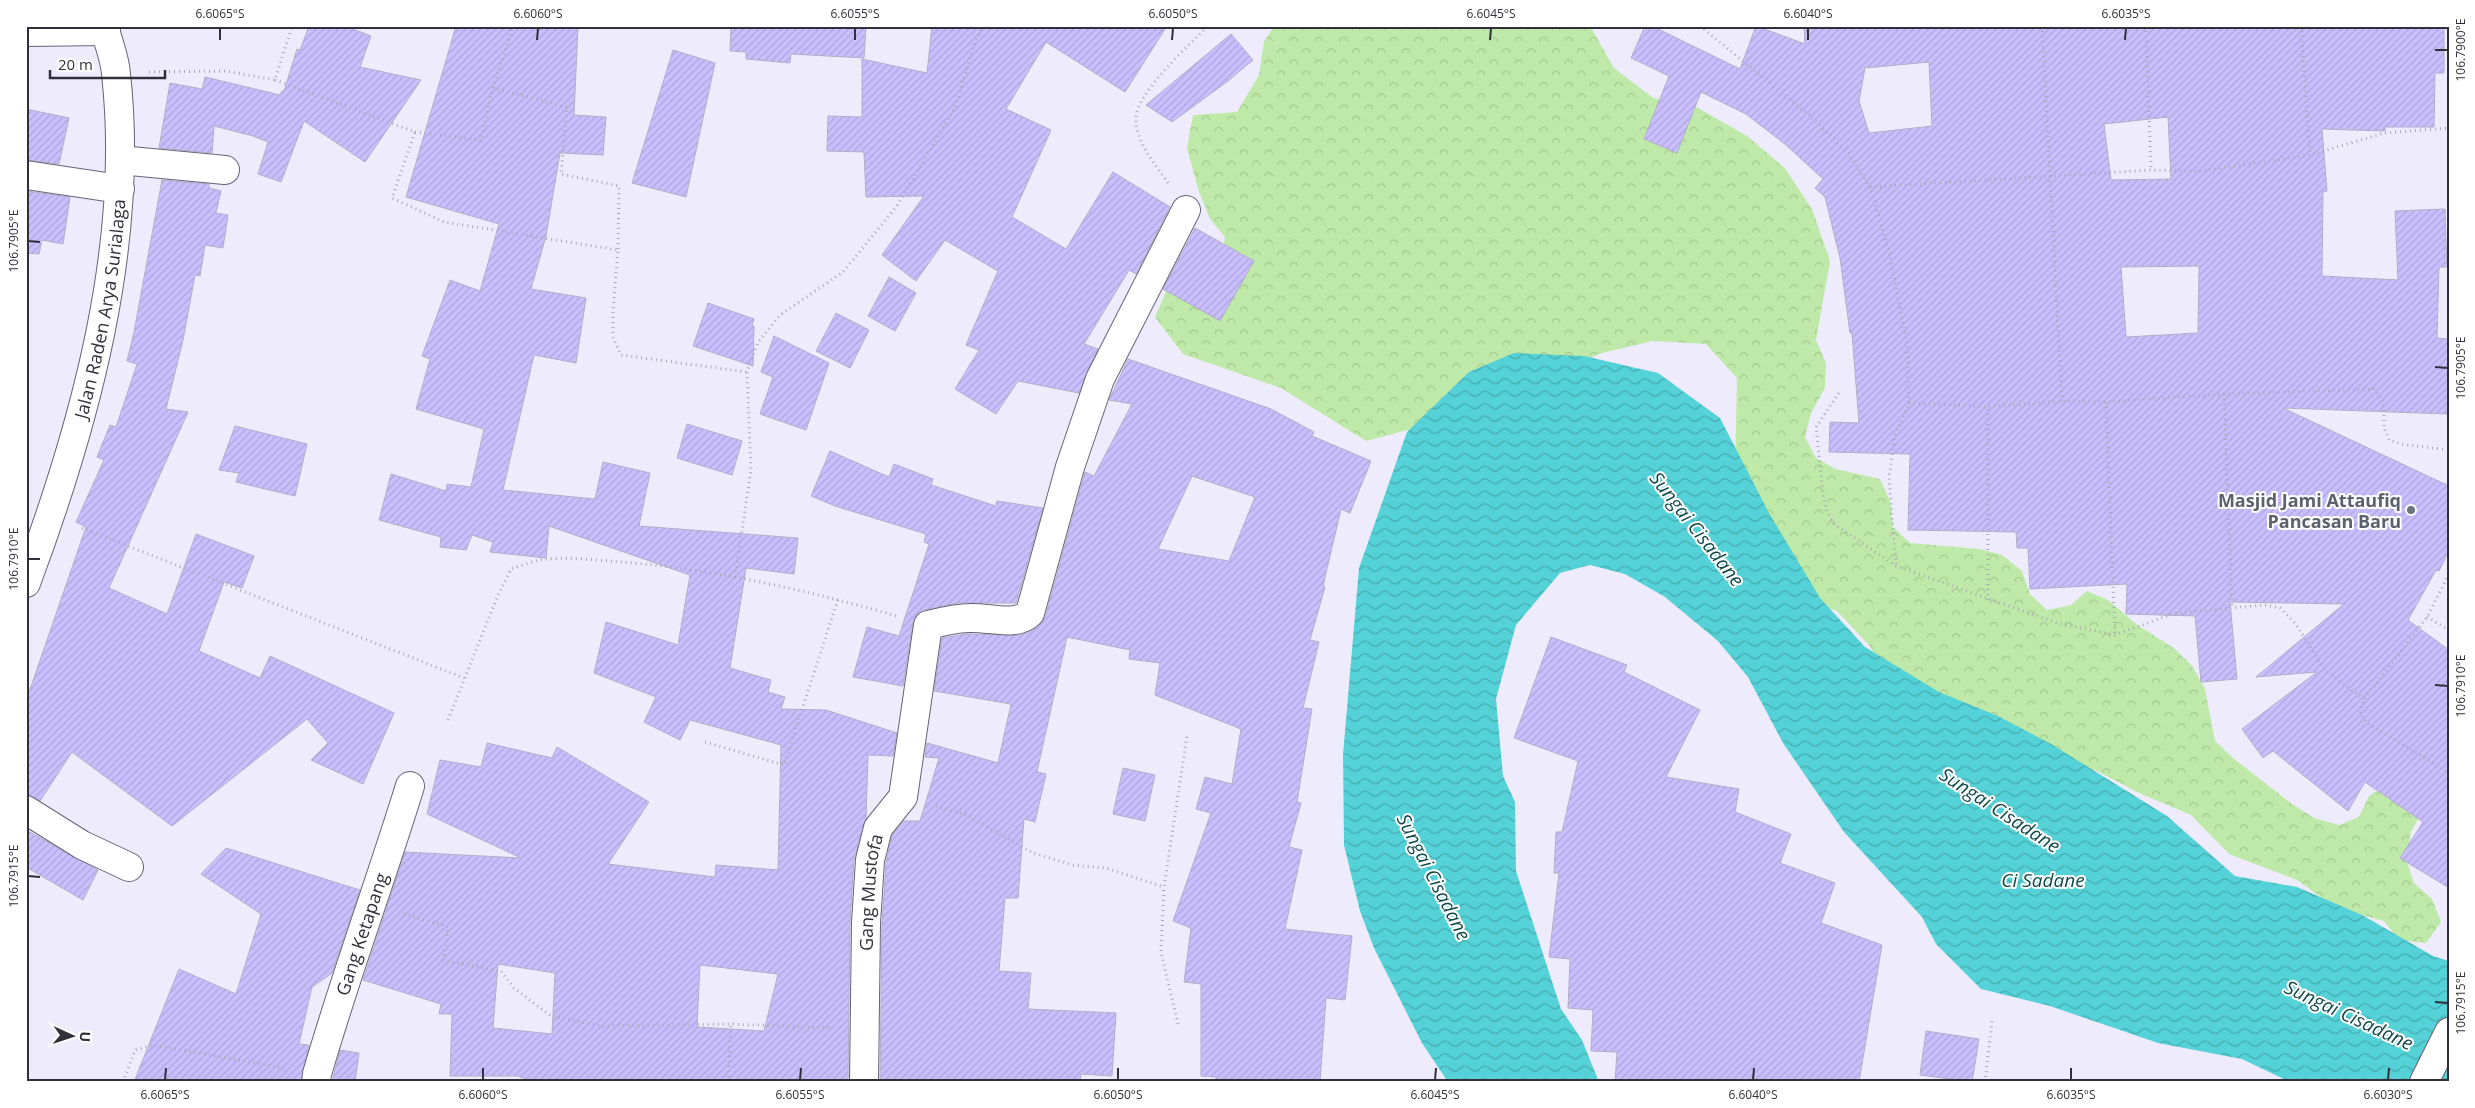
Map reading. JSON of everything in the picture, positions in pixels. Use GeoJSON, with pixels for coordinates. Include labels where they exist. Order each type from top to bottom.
{"type":"FeatureCollection","features":[{"type":"Feature","properties":{"kind":"main road"},"geometry":{"type":"LineString","coordinates":[[26,32],[105,29]]}},
{"type":"Feature","properties":{"kind":"main road","name":"Jalan Raden Arya Surialaga"},"geometry":{"type":"LineString","coordinates":[[28,572],[49,515],[82,408],[109,289],[117,236],[120,160],[116,72],[105,29]]}},
{"type":"Feature","properties":{"kind":"main road"},"geometry":{"type":"LineString","coordinates":[[120,160],[226,170]]}},
{"type":"Feature","properties":{"kind":"main road"},"geometry":{"type":"LineString","coordinates":[[26,175],[120,189]]}},
{"type":"Feature","properties":{"kind":"main road"},"geometry":{"type":"LineString","coordinates":[[903,797],[928,625],[971,618],[1024,619],[1030,613],[1070,467],[1100,379],[1186,210]]}},
{"type":"Feature","properties":{"kind":"main road","name":"Gang Ketapang"},"geometry":{"type":"LineString","coordinates":[[316,1078],[342,989],[374,901],[410,786]]}},
{"type":"Feature","properties":{"kind":"main road","name":"Gang Mustofa"},"geometry":{"type":"LineString","coordinates":[[864,1082],[863,1029],[870,860],[878,828],[903,797]]}},
{"type":"Feature","properties":{"kind":"main road"},"geometry":{"type":"LineString","coordinates":[[26,810],[82,845],[129,867]]}},
{"type":"Feature","properties":{"kind":"main road"},"geometry":{"type":"LineString","coordinates":[[2424,1082],[2449,1032]]}},
{"type":"Feature","properties":{"kind":"path"},"geometry":{"type":"LineString","coordinates":[[275,80],[292,26]]}},
{"type":"Feature","properties":{"kind":"path"},"geometry":{"type":"LineString","coordinates":[[116,72],[226,71],[275,80],[415,132],[481,140],[493,88],[513,26]]}},
{"type":"Feature","properties":{"kind":"path"},"geometry":{"type":"LineString","coordinates":[[735,577],[751,470],[746,372],[758,342],[780,315],[843,272],[897,206],[955,108],[974,44],[983,26]]}},
{"type":"Feature","properties":{"kind":"path"},"geometry":{"type":"LineString","coordinates":[[1186,210],[1142,144],[1135,118],[1148,89],[1208,26]]}},
{"type":"Feature","properties":{"kind":"path"},"geometry":{"type":"LineString","coordinates":[[1700,26],[1809,115],[1848,153],[1870,187],[1899,299],[1907,343],[1909,403],[1895,436],[1889,478],[1896,566]]}},
{"type":"Feature","properties":{"kind":"path"},"geometry":{"type":"LineString","coordinates":[[2042,26],[2062,401]]}},
{"type":"Feature","properties":{"kind":"path"},"geometry":{"type":"LineString","coordinates":[[2146,26],[2151,170]]}},
{"type":"Feature","properties":{"kind":"path"},"geometry":{"type":"LineString","coordinates":[[2301,26],[2310,155]]}},
{"type":"Feature","properties":{"kind":"path"},"geometry":{"type":"LineString","coordinates":[[493,88],[567,107],[561,174],[619,186],[618,250],[613,337],[621,355],[746,372]]}},
{"type":"Feature","properties":{"kind":"path"},"geometry":{"type":"LineString","coordinates":[[1870,187],[2049,178],[2151,170],[2200,171],[2310,155],[2384,133],[2449,128]]}},
{"type":"Feature","properties":{"kind":"path"},"geometry":{"type":"LineString","coordinates":[[415,132],[392,198],[444,222],[618,250]]}},
{"type":"Feature","properties":{"kind":"path"},"geometry":{"type":"LineString","coordinates":[[1909,403],[1988,407],[2062,401],[2106,402],[2224,394],[2374,389],[2384,402],[2384,427],[2389,440],[2401,444],[2449,450]]}},
{"type":"Feature","properties":{"kind":"path"},"geometry":{"type":"LineString","coordinates":[[1839,393],[1816,427],[1822,494],[1827,512],[1834,524],[1896,566],[2056,623],[2115,635],[2175,614],[2264,605],[2280,608],[2295,623],[2326,671],[2364,699]]}},
{"type":"Feature","properties":{"kind":"path"},"geometry":{"type":"LineString","coordinates":[[2224,394],[2232,607]]}},
{"type":"Feature","properties":{"kind":"path"},"geometry":{"type":"LineString","coordinates":[[2106,402],[2115,635]]}},
{"type":"Feature","properties":{"kind":"path"},"geometry":{"type":"LineString","coordinates":[[1988,407],[1988,600]]}},
{"type":"Feature","properties":{"kind":"path"},"geometry":{"type":"LineString","coordinates":[[49,515],[464,678]]}},
{"type":"Feature","properties":{"kind":"path"},"geometry":{"type":"LineString","coordinates":[[448,720],[511,569],[540,560],[588,560],[662,565],[735,577],[838,599],[928,625]]}},
{"type":"Feature","properties":{"kind":"path"},"geometry":{"type":"LineString","coordinates":[[2449,574],[2427,617],[2364,699],[2360,713],[2366,722],[2449,773]]}},
{"type":"Feature","properties":{"kind":"path"},"geometry":{"type":"LineString","coordinates":[[705,742],[784,765],[838,599]]}},
{"type":"Feature","properties":{"kind":"path"},"geometry":{"type":"LineString","coordinates":[[2427,617],[2449,630]]}},
{"type":"Feature","properties":{"kind":"path"},"geometry":{"type":"LineString","coordinates":[[1178,1024],[1161,952],[1164,887],[1187,736]]}},
{"type":"Feature","properties":{"kind":"path"},"geometry":{"type":"LineString","coordinates":[[903,797],[967,815],[1033,853],[1073,865],[1106,868],[1164,887]]}},
{"type":"Feature","properties":{"kind":"path"},"geometry":{"type":"LineString","coordinates":[[374,901],[406,915],[449,927],[443,960],[501,971],[514,988],[551,1016],[602,1026],[731,1024],[863,1029]]}},
{"type":"Feature","properties":{"kind":"path"},"geometry":{"type":"LineString","coordinates":[[1985,1082],[1992,1021]]}},
{"type":"Feature","properties":{"kind":"path"},"geometry":{"type":"LineString","coordinates":[[728,1082],[731,1024]]}},
{"type":"Feature","properties":{"kind":"path"},"geometry":{"type":"LineString","coordinates":[[124,1082],[136,1050],[153,1045],[316,1078]]}},
{"type":"Feature","properties":{"kind":"green space"},"geometry":{"type":"Polygon","coordinates":[[[1274,26],[1590,26],[1614,68],[1653,98],[1698,108],[1747,136],[1784,167],[1812,209],[1830,261],[1816,340],[1826,363],[1825,388],[1811,413],[1805,437],[1816,458],[1836,469],[1880,479],[1890,501],[1893,527],[1910,543],[1980,549],[2002,555],[2022,571],[2030,594],[2047,610],[2071,605],[2087,591],[2108,600],[2136,624],[2175,649],[2192,666],[2205,689],[2215,741],[2233,758],[2292,804],[2314,818],[2339,825],[2359,817],[2369,796],[2389,783],[2423,810],[2411,832],[2406,859],[2414,883],[2432,899],[2441,922],[2426,943],[2399,940],[2384,921],[2336,908],[2297,880],[2229,854],[2191,815],[2137,792],[2095,770],[1974,736],[1891,691],[1870,646],[1837,611],[1789,596],[1735,470],[1737,378],[1706,344],[1653,341],[1602,353],[1415,428],[1366,441],[1281,388],[1183,354],[1155,317],[1172,278],[1218,282],[1225,237],[1210,219],[1198,189],[1187,148],[1193,115],[1237,112],[1259,75],[1264,42],[1274,26]]]}},
{"type":"Feature","properties":{"kind":"water","name":"Ci Sadane"},"geometry":{"type":"Polygon","coordinates":[[[1514,353],[1584,356],[1658,373],[1720,418],[1769,513],[1820,598],[1865,647],[1939,692],[1998,716],[2051,744],[2167,816],[2235,876],[2297,887],[2362,915],[2433,956],[2449,961],[2449,1082],[2290,1082],[2242,1059],[2158,1043],[2050,1006],[1981,989],[1936,944],[1922,917],[1844,832],[1783,743],[1748,677],[1718,641],[1665,597],[1625,574],[1590,565],[1560,573],[1516,625],[1496,699],[1503,776],[1515,802],[1516,871],[1561,1009],[1582,1040],[1599,1082],[1448,1082],[1422,1043],[1374,948],[1360,911],[1344,845],[1343,755],[1359,568],[1407,432],[1469,372],[1514,353]]]}},
{"type":"Feature","properties":{"kind":"building"},"geometry":{"type":"Polygon","coordinates":[[[309,26],[345,26],[371,36],[360,67],[421,80],[365,162],[304,121],[281,182],[258,174],[268,142],[253,136],[214,126],[212,153],[159,148],[170,83],[202,89],[205,77],[280,95],[284,91],[297,49],[300,50],[309,26]]]}},
{"type":"Feature","properties":{"kind":"building"},"geometry":{"type":"Polygon","coordinates":[[[456,26],[578,26],[574,115],[606,117],[603,155],[560,153],[546,236],[531,289],[586,298],[576,363],[534,355],[503,490],[595,499],[603,462],[650,473],[639,526],[798,538],[794,574],[746,568],[730,668],[771,680],[768,692],[785,697],[781,709],[826,710],[897,733],[893,756],[868,755],[866,818],[854,859],[850,922],[848,1082],[535,1082],[517,1076],[450,1076],[452,1014],[439,1014],[441,1004],[363,980],[405,852],[521,858],[427,814],[440,760],[481,767],[487,743],[552,758],[557,747],[649,802],[608,864],[715,877],[716,865],[778,870],[781,745],[690,720],[680,740],[644,722],[656,697],[594,673],[606,622],[678,645],[690,575],[549,526],[546,558],[490,552],[493,542],[472,535],[466,550],[440,547],[441,537],[379,520],[391,474],[446,491],[447,484],[471,487],[484,429],[416,409],[430,359],[422,356],[450,280],[480,291],[499,224],[406,197],[456,26]],[[498,964],[493,1028],[552,1034],[555,973],[498,964]],[[700,965],[697,1027],[764,1031],[778,974],[700,965]]]}},
{"type":"Feature","properties":{"kind":"building"},"geometry":{"type":"Polygon","coordinates":[[[731,26],[866,26],[864,58],[791,54],[790,63],[746,59],[746,52],[730,51],[731,26]]]}},
{"type":"Feature","properties":{"kind":"building"},"geometry":{"type":"Polygon","coordinates":[[[932,26],[1167,26],[1125,92],[1046,42],[1006,109],[1051,130],[1012,217],[1066,249],[1113,172],[1170,207],[1136,274],[1129,270],[1084,344],[1098,349],[1079,393],[1018,381],[996,414],[955,389],[979,350],[966,345],[998,271],[945,240],[916,281],[882,255],[924,196],[866,197],[864,152],[827,151],[828,116],[862,117],[862,59],[927,73],[932,26]]]}},
{"type":"Feature","properties":{"kind":"building"},"geometry":{"type":"Polygon","coordinates":[[[1645,26],[1652,26],[1740,69],[1756,26],[1805,44],[1804,26],[2444,26],[2444,73],[2435,73],[2434,127],[2385,127],[2385,131],[2322,129],[2327,191],[2323,192],[2322,276],[2398,280],[2395,211],[2445,209],[2447,267],[2439,267],[2437,338],[2449,339],[2447,414],[2283,408],[2449,486],[2449,551],[2439,571],[2436,570],[2408,620],[2449,650],[2449,888],[2400,858],[2423,822],[2365,782],[2348,811],[2273,751],[2263,758],[2242,729],[2317,672],[2256,677],[2344,604],[2230,602],[2237,679],[2201,682],[2195,616],[2126,614],[2127,584],[2030,589],[2028,548],[2017,548],[2016,532],[1908,530],[1910,454],[1829,452],[1830,422],[1859,423],[1852,333],[1850,333],[1840,258],[1825,197],[1815,188],[1823,179],[1786,145],[1746,114],[1701,92],[1677,153],[1644,139],[1669,76],[1631,58],[1645,26]],[[1929,62],[1865,68],[1859,101],[1869,133],[1932,126],[1929,62]],[[2168,117],[2104,124],[2111,180],[2171,179],[2168,117]],[[2199,266],[2121,267],[2126,337],[2198,333],[2199,266]]]}},
{"type":"Feature","properties":{"kind":"building"},"geometry":{"type":"Polygon","coordinates":[[[1231,34],[1253,60],[1228,81],[1172,122],[1146,105],[1231,34]]]}},
{"type":"Feature","properties":{"kind":"building"},"geometry":{"type":"Polygon","coordinates":[[[673,50],[715,63],[686,197],[632,183],[673,50]]]}},
{"type":"Feature","properties":{"kind":"building"},"geometry":{"type":"Polygon","coordinates":[[[26,109],[69,118],[59,164],[26,160],[26,109]]]}},
{"type":"Feature","properties":{"kind":"building"},"geometry":{"type":"Polygon","coordinates":[[[162,180],[209,184],[209,188],[221,191],[216,213],[228,215],[223,248],[205,245],[200,276],[195,275],[183,340],[166,409],[188,412],[109,588],[167,614],[196,534],[254,556],[242,588],[224,582],[199,651],[260,678],[270,656],[394,713],[363,784],[311,760],[328,743],[307,719],[172,826],[72,752],[40,801],[26,794],[26,701],[86,527],[76,522],[104,460],[97,457],[110,425],[116,427],[137,364],[127,361],[162,180]]]}},
{"type":"Feature","properties":{"kind":"building"},"geometry":{"type":"Polygon","coordinates":[[[26,191],[70,197],[63,244],[42,240],[39,254],[26,253],[26,191]]]}},
{"type":"Feature","properties":{"kind":"building"},"geometry":{"type":"Polygon","coordinates":[[[1195,228],[1254,261],[1220,321],[1163,289],[1195,228]]]}},
{"type":"Feature","properties":{"kind":"building"},"geometry":{"type":"Polygon","coordinates":[[[889,277],[916,293],[895,331],[868,316],[889,277]]]}},
{"type":"Feature","properties":{"kind":"building"},"geometry":{"type":"Polygon","coordinates":[[[708,303],[754,319],[752,325],[754,326],[753,366],[693,346],[708,303]]]}},
{"type":"Feature","properties":{"kind":"building"},"geometry":{"type":"Polygon","coordinates":[[[836,313],[869,330],[850,368],[816,351],[836,313]]]}},
{"type":"Feature","properties":{"kind":"building"},"geometry":{"type":"Polygon","coordinates":[[[774,336],[829,363],[806,430],[760,414],[773,377],[761,372],[774,336]]]}},
{"type":"Feature","properties":{"kind":"building"},"geometry":{"type":"Polygon","coordinates":[[[1128,359],[1271,409],[1314,432],[1312,436],[1371,461],[1350,513],[1341,509],[1323,586],[1325,587],[1310,640],[1319,642],[1303,708],[1312,709],[1297,802],[1301,803],[1289,847],[1302,850],[1285,929],[1352,936],[1345,1000],[1326,998],[1320,1082],[1216,1082],[1216,1077],[1201,1076],[1201,984],[1184,982],[1191,928],[1173,921],[1211,813],[1196,809],[1205,777],[1232,784],[1241,729],[1155,695],[1160,663],[1129,659],[1130,650],[1067,637],[1037,772],[1046,774],[1035,822],[1024,819],[1018,898],[1005,898],[999,971],[1031,973],[1028,1009],[1116,1013],[1112,1076],[1081,1074],[1080,1081],[1045,1079],[1045,1082],[880,1082],[882,924],[886,862],[892,835],[904,821],[920,821],[939,758],[925,757],[927,743],[998,763],[1011,704],[934,691],[942,638],[966,634],[1019,635],[1033,630],[1045,618],[1085,472],[1094,476],[1132,404],[1109,400],[1128,359]],[[1192,476],[1158,549],[1229,561],[1255,497],[1192,476]]]}},
{"type":"Feature","properties":{"kind":"building"},"geometry":{"type":"Polygon","coordinates":[[[687,424],[742,441],[732,475],[677,458],[687,424]]]}},
{"type":"Feature","properties":{"kind":"building"},"geometry":{"type":"Polygon","coordinates":[[[235,426],[307,444],[295,496],[236,482],[239,473],[219,470],[235,426]]]}},
{"type":"Feature","properties":{"kind":"building"},"geometry":{"type":"Polygon","coordinates":[[[830,451],[889,477],[894,464],[933,479],[931,485],[996,506],[997,501],[1043,508],[1016,603],[958,603],[924,610],[917,614],[913,623],[903,686],[853,677],[867,627],[899,636],[929,544],[924,542],[926,534],[835,506],[811,496],[830,451]]]}},
{"type":"Feature","properties":{"kind":"building"},"geometry":{"type":"Polygon","coordinates":[[[1551,637],[1627,665],[1624,672],[1700,710],[1666,777],[1739,789],[1735,812],[1791,834],[1780,863],[1835,883],[1821,923],[1882,945],[1859,1082],[1615,1082],[1617,1052],[1591,1051],[1593,1010],[1568,1008],[1570,959],[1549,957],[1559,873],[1554,873],[1556,832],[1562,832],[1578,761],[1514,738],[1551,637]]]}},
{"type":"Feature","properties":{"kind":"building"},"geometry":{"type":"Polygon","coordinates":[[[1123,768],[1155,775],[1145,821],[1113,814],[1123,768]]]}},
{"type":"Feature","properties":{"kind":"building"},"geometry":{"type":"Polygon","coordinates":[[[26,830],[98,870],[83,900],[26,867],[26,830]]]}},
{"type":"Feature","properties":{"kind":"building"},"geometry":{"type":"Polygon","coordinates":[[[226,848],[360,890],[332,973],[312,987],[299,1044],[309,1045],[301,1082],[134,1082],[179,969],[236,994],[261,914],[201,874],[226,848]]]}},
{"type":"Feature","properties":{"kind":"building"},"geometry":{"type":"Polygon","coordinates":[[[1926,1031],[1979,1039],[1972,1082],[1920,1075],[1926,1031]]]}},
{"type":"Feature","properties":{"kind":"building"},"geometry":{"type":"Polygon","coordinates":[[[340,1050],[359,1053],[355,1082],[332,1082],[340,1050]]]}},
{"type":"Feature","properties":{"kind":"place","name":"Masjid Jami Attaufiq Pancasan Baru"},"geometry":{"type":"Point","coordinates":[2411,510]}},
{"type":"Feature","properties":{"kind":"water label","name":"Sungai Cisadane"},"geometry":{"type":"Point","coordinates":[1697,529]}},
{"type":"Feature","properties":{"kind":"water label","name":"Sungai Cisadane"},"geometry":{"type":"Point","coordinates":[2000,810]}},
{"type":"Feature","properties":{"kind":"water label","name":"Sungai Cisadane"},"geometry":{"type":"Point","coordinates":[1434,877]}},
{"type":"Feature","properties":{"kind":"water label","name":"Sungai Cisadane"},"geometry":{"type":"Point","coordinates":[2349,1015]}}]}
